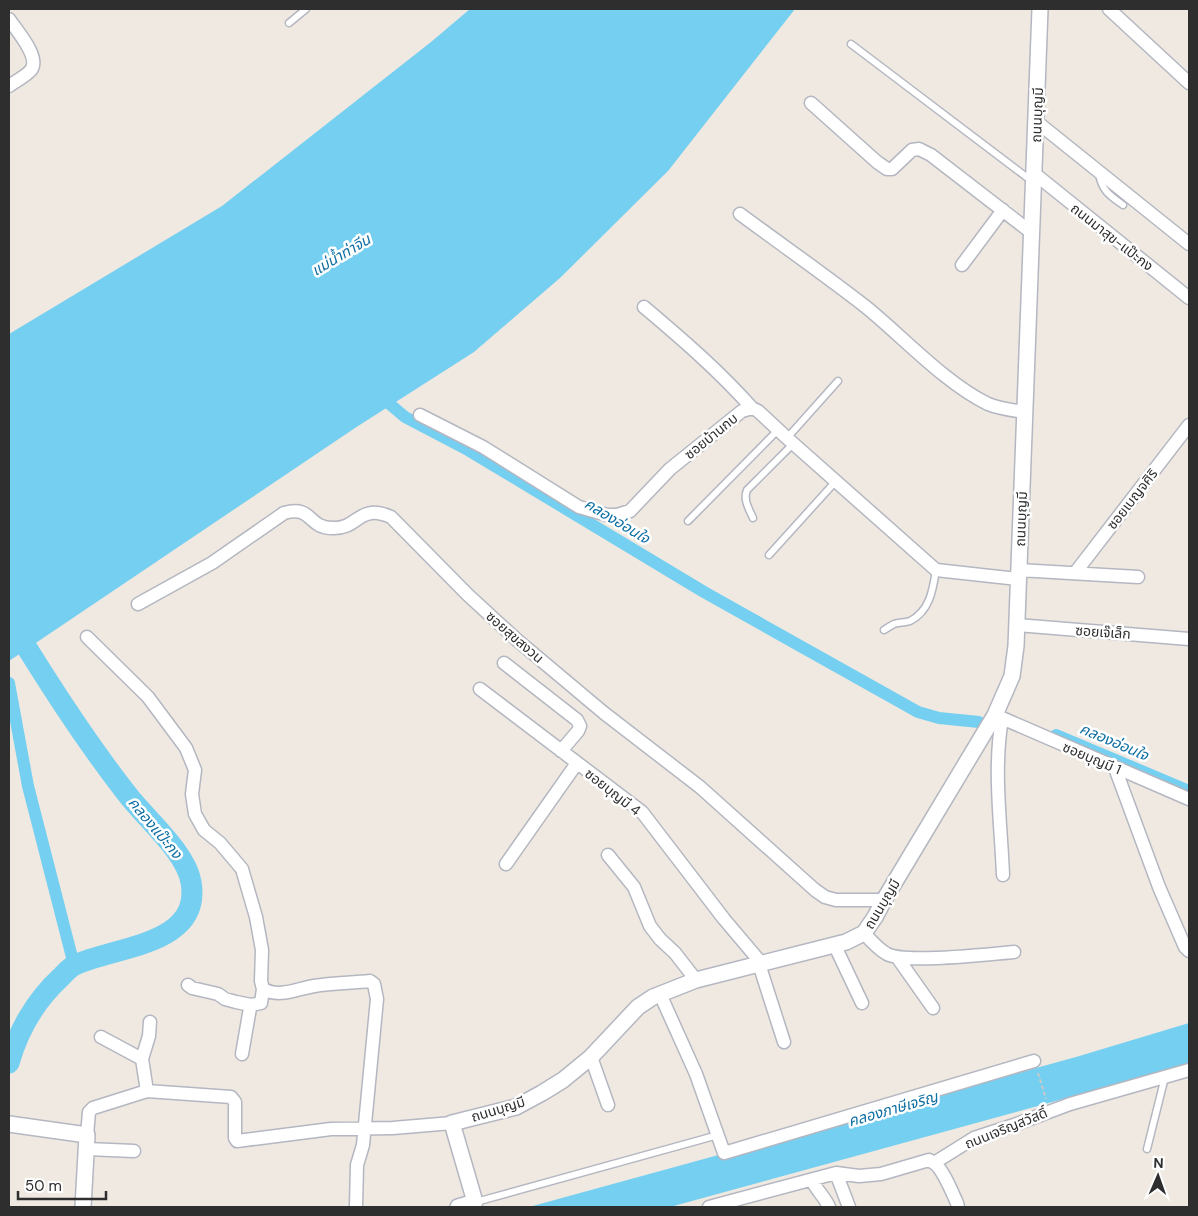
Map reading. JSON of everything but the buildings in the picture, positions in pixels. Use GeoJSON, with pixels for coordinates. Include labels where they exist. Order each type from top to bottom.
{"type":"FeatureCollection","features":[{"type":"Feature","properties":{"kind":"street","name":"ถนนบุญมี"},"geometry":{"type":"LineString","coordinates":[[87,1142],[89,1112],[93,1108],[147,1091],[231,1097],[235,1102],[235,1138],[237,1140],[331,1129],[364,1129],[452,1123],[516,1107],[562,1080],[591,1058],[638,1007],[660,994],[696,980],[835,946],[864,933],[998,717],[1012,676],[1017,625],[1040,9]]}},
{"type":"Feature","properties":{"kind":"street"},"geometry":{"type":"LineString","coordinates":[[1109,9],[1189,83]]}},
{"type":"Feature","properties":{"kind":"street"},"geometry":{"type":"LineString","coordinates":[[9,18],[33,55],[34,63],[31,70],[9,86]]}},
{"type":"Feature","properties":{"kind":"street"},"geometry":{"type":"LineString","coordinates":[[811,104],[887,169],[892,169],[912,150],[919,149],[931,155],[1032,233]]}},
{"type":"Feature","properties":{"kind":"street"},"geometry":{"type":"LineString","coordinates":[[1037,122],[1189,244]]}},
{"type":"Feature","properties":{"kind":"street","name":"ถนนมาสุข-แป๊ะกง"},"geometry":{"type":"LineString","coordinates":[[1034,179],[1189,298]]}},
{"type":"Feature","properties":{"kind":"street"},"geometry":{"type":"LineString","coordinates":[[962,265],[1003,210]]}},
{"type":"Feature","properties":{"kind":"street"},"geometry":{"type":"LineString","coordinates":[[740,214],[866,307],[946,376],[988,404],[1004,409],[1025,412]]}},
{"type":"Feature","properties":{"kind":"street"},"geometry":{"type":"LineString","coordinates":[[644,307],[726,379],[752,408]]}},
{"type":"Feature","properties":{"kind":"street","name":"ซอยบ้านกบ"},"geometry":{"type":"LineString","coordinates":[[420,415],[483,447],[579,506],[607,515],[617,515],[630,511],[670,469],[742,411],[752,408],[758,410],[786,438],[936,570]]}},
{"type":"Feature","properties":{"kind":"street","name":"ซอยเบญจศิริ"},"geometry":{"type":"LineString","coordinates":[[1075,573],[1189,425]]}},
{"type":"Feature","properties":{"kind":"street","name":"ซอยสุขสงวน"},"geometry":{"type":"LineString","coordinates":[[138,604],[212,563],[284,513],[295,510],[300,511],[318,526],[336,529],[342,528],[362,515],[370,512],[379,512],[391,518],[468,595],[517,640],[604,713],[700,788],[815,890],[825,897],[836,900],[884,900]]}},
{"type":"Feature","properties":{"kind":"street"},"geometry":{"type":"LineString","coordinates":[[936,570],[1019,575],[1075,573],[1138,577]]}},
{"type":"Feature","properties":{"kind":"street","name":"ซอยเจ๊เล็ก"},"geometry":{"type":"LineString","coordinates":[[1017,625],[1189,638]]}},
{"type":"Feature","properties":{"kind":"street"},"geometry":{"type":"LineString","coordinates":[[87,637],[148,697],[186,748],[195,770],[192,794],[195,814],[204,830],[220,843],[242,869],[256,917],[262,950],[261,982],[263,989],[261,1003],[251,1005],[236,1002],[218,994],[192,988],[188,984]]}},
{"type":"Feature","properties":{"kind":"street"},"geometry":{"type":"LineString","coordinates":[[504,663],[577,720],[580,726],[578,731],[561,751]]}},
{"type":"Feature","properties":{"kind":"street","name":"ซอยบุญมี 4"},"geometry":{"type":"LineString","coordinates":[[480,689],[642,812],[761,964]]}},
{"type":"Feature","properties":{"kind":"street"},"geometry":{"type":"LineString","coordinates":[[998,717],[1003,875]]}},
{"type":"Feature","properties":{"kind":"street","name":"ซอยบุญมี 1"},"geometry":{"type":"LineString","coordinates":[[998,717],[1189,800]]}},
{"type":"Feature","properties":{"kind":"street"},"geometry":{"type":"LineString","coordinates":[[506,864],[577,763]]}},
{"type":"Feature","properties":{"kind":"street"},"geometry":{"type":"LineString","coordinates":[[1115,768],[1159,887],[1185,947],[1189,951]]}},
{"type":"Feature","properties":{"kind":"street"},"geometry":{"type":"LineString","coordinates":[[608,855],[634,887],[650,926],[675,953],[696,980]]}},
{"type":"Feature","properties":{"kind":"street"},"geometry":{"type":"LineString","coordinates":[[864,933],[878,948],[888,954],[907,959],[1014,952]]}},
{"type":"Feature","properties":{"kind":"street"},"geometry":{"type":"LineString","coordinates":[[835,946],[862,1003]]}},
{"type":"Feature","properties":{"kind":"street"},"geometry":{"type":"LineString","coordinates":[[897,957],[933,1008]]}},
{"type":"Feature","properties":{"kind":"street"},"geometry":{"type":"LineString","coordinates":[[761,964],[784,1042]]}},
{"type":"Feature","properties":{"kind":"street"},"geometry":{"type":"LineString","coordinates":[[263,989],[270,992],[285,993],[314,986],[370,981],[374,984],[377,999],[363,1145],[357,1165],[356,1207]]}},
{"type":"Feature","properties":{"kind":"street"},"geometry":{"type":"LineString","coordinates":[[660,994],[696,1074],[724,1153],[1035,1064]]}},
{"type":"Feature","properties":{"kind":"street"},"geometry":{"type":"LineString","coordinates":[[242,1054],[248,1013],[251,1005]]}},
{"type":"Feature","properties":{"kind":"street"},"geometry":{"type":"LineString","coordinates":[[147,1091],[142,1059],[149,1036],[150,1022]]}},
{"type":"Feature","properties":{"kind":"street"},"geometry":{"type":"LineString","coordinates":[[102,1037],[142,1059]]}},
{"type":"Feature","properties":{"kind":"street"},"geometry":{"type":"LineString","coordinates":[[591,1058],[608,1105]]}},
{"type":"Feature","properties":{"kind":"street","name":"ถนนเจริญสวัสดิ์"},"geometry":{"type":"LineString","coordinates":[[709,1207],[749,1202],[836,1173],[859,1176],[881,1174],[929,1160],[934,1162],[974,1138],[1070,1104],[1189,1070]]}},
{"type":"Feature","properties":{"kind":"street"},"geometry":{"type":"LineString","coordinates":[[452,1123],[475,1202],[458,1207]]}},
{"type":"Feature","properties":{"kind":"street"},"geometry":{"type":"LineString","coordinates":[[11,1125],[134,1151]]}},
{"type":"Feature","properties":{"kind":"street"},"geometry":{"type":"LineString","coordinates":[[83,1207],[87,1142]]}},
{"type":"Feature","properties":{"kind":"street"},"geometry":{"type":"LineString","coordinates":[[934,1162],[942,1172],[958,1207]]}},
{"type":"Feature","properties":{"kind":"street"},"geometry":{"type":"LineString","coordinates":[[836,1173],[849,1207]]}},
{"type":"Feature","properties":{"kind":"street"},"geometry":{"type":"LineString","coordinates":[[812,1180],[829,1207]]}},
{"type":"Feature","properties":{"kind":"lane"},"geometry":{"type":"LineString","coordinates":[[289,23],[306,9]]}},
{"type":"Feature","properties":{"kind":"lane"},"geometry":{"type":"LineString","coordinates":[[851,44],[1034,179]]}},
{"type":"Feature","properties":{"kind":"lane"},"geometry":{"type":"LineString","coordinates":[[1099,171],[1102,186],[1108,194],[1122,204]]}},
{"type":"Feature","properties":{"kind":"lane"},"geometry":{"type":"LineString","coordinates":[[753,518],[747,506],[746,490],[786,438],[838,381]]}},
{"type":"Feature","properties":{"kind":"lane"},"geometry":{"type":"LineString","coordinates":[[688,521],[786,438]]}},
{"type":"Feature","properties":{"kind":"lane"},"geometry":{"type":"LineString","coordinates":[[769,555],[836,481]]}},
{"type":"Feature","properties":{"kind":"lane"},"geometry":{"type":"LineString","coordinates":[[884,630],[895,624],[910,621],[918,616],[927,605],[933,592],[936,570]]}},
{"type":"Feature","properties":{"kind":"lane"},"geometry":{"type":"LineString","coordinates":[[1147,1150],[1166,1076]]}},
{"type":"Feature","properties":{"kind":"lane"},"geometry":{"type":"LineString","coordinates":[[475,1202],[718,1135]]}},
{"type":"Feature","properties":{"kind":"path"},"geometry":{"type":"LineString","coordinates":[[1035,1064],[1048,1106]]}},
{"type":"Feature","properties":{"kind":"water","name":"แม่น้ำท่าจีน"},"geometry":{"type":"Polygon","coordinates":[[[470,9],[795,9],[668,171],[560,278],[474,352],[355,428],[9,661],[9,334],[222,206],[431,42],[470,9]]]}},
{"type":"Feature","properties":{"kind":"water","name":"คลองภาษีเจริญ"},"geometry":{"type":"Polygon","coordinates":[[[1189,1023],[1189,1063],[1085,1093],[670,1207],[529,1207],[1076,1057],[1189,1023]]]}},
{"type":"Feature","properties":{"kind":"waterway","name":"คลองอ่อนใจ"},"geometry":{"type":"LineString","coordinates":[[379,395],[405,417],[468,450],[704,592],[918,712],[939,718],[979,722]]}},
{"type":"Feature","properties":{"kind":"waterway","name":"คลองแป๊ะกง"},"geometry":{"type":"LineString","coordinates":[[9,619],[51,686],[96,752],[135,804],[182,859],[191,882],[191,903],[183,919],[170,931],[152,940],[71,967],[36,1006],[17,1039],[9,1063]]}},
{"type":"Feature","properties":{"kind":"waterway"},"geometry":{"type":"LineString","coordinates":[[9,683],[28,786],[74,965]]}},
{"type":"Feature","properties":{"kind":"waterway","name":"คลองอ่อนใจ"},"geometry":{"type":"LineString","coordinates":[[1056,735],[1189,791]]}}]}
